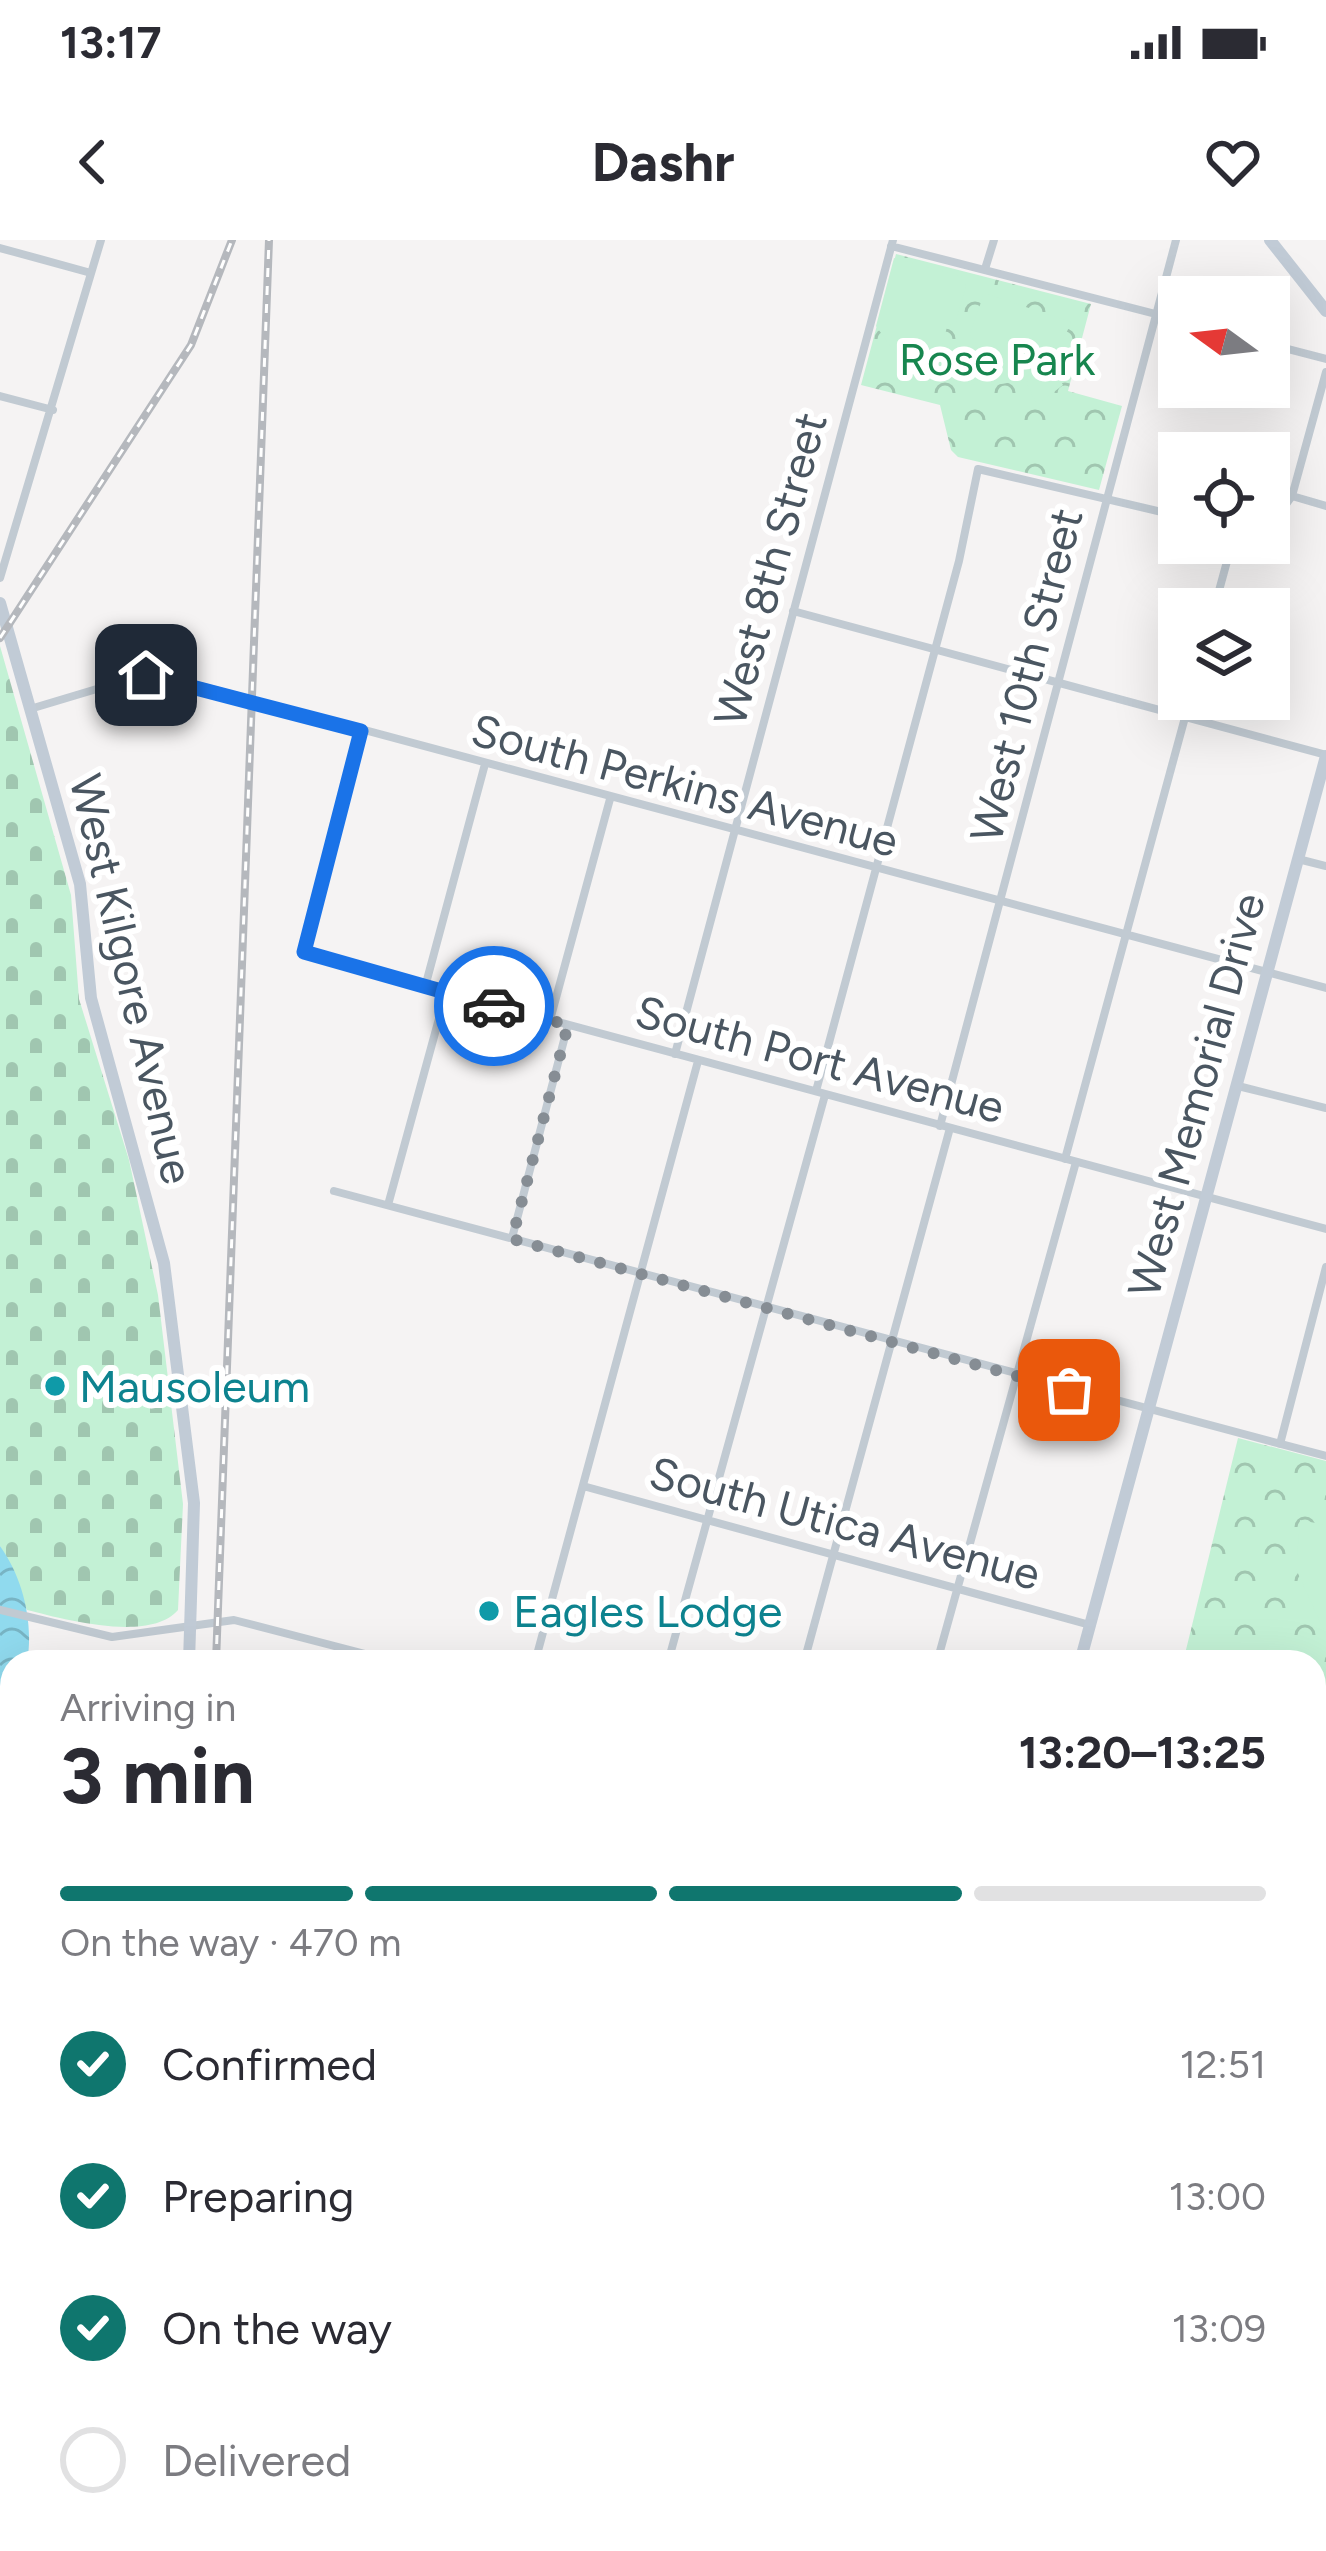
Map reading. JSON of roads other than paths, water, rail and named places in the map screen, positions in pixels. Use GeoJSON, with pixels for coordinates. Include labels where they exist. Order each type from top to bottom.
{"type":"FeatureCollection","features":[{"type":"Feature","properties":{"kind":"main road"},"geometry":{"type":"LineString","coordinates":[[1270,240],[1326,311]]}},
{"type":"Feature","properties":{"kind":"main road","name":"West Kilgore Avenue"},"geometry":{"type":"LineString","coordinates":[[0,603],[80,884],[91,998],[164,1263],[194,1503],[190,1650]]}},
{"type":"Feature","properties":{"kind":"main road","name":"West Memorial Drive"},"geometry":{"type":"LineString","coordinates":[[1083,1650],[1326,756]]}},
{"type":"Feature","properties":{"kind":"street"},"geometry":{"type":"LineString","coordinates":[[0,578],[101,240]]}},
{"type":"Feature","properties":{"kind":"street"},"geometry":{"type":"LineString","coordinates":[[985,269],[994,240]]}},
{"type":"Feature","properties":{"kind":"street","name":"West 10th Street"},"geometry":{"type":"LineString","coordinates":[[807,1650],[892,1341],[1000,904],[1176,240]]}},
{"type":"Feature","properties":{"kind":"street"},"geometry":{"type":"LineString","coordinates":[[892,243],[1158,315]]}},
{"type":"Feature","properties":{"kind":"street","name":"West 8th Street"},"geometry":{"type":"LineString","coordinates":[[675,1054],[892,243]]}},
{"type":"Feature","properties":{"kind":"street"},"geometry":{"type":"LineString","coordinates":[[0,248],[92,273]]}},
{"type":"Feature","properties":{"kind":"street"},"geometry":{"type":"LineString","coordinates":[[1290,350],[1326,359]]}},
{"type":"Feature","properties":{"kind":"street"},"geometry":{"type":"LineString","coordinates":[[1290,499],[1326,372]]}},
{"type":"Feature","properties":{"kind":"street"},"geometry":{"type":"LineString","coordinates":[[0,396],[53,410]]}},
{"type":"Feature","properties":{"kind":"street"},"geometry":{"type":"LineString","coordinates":[[671,1650],[766,1308],[978,469],[1158,511]]}},
{"type":"Feature","properties":{"kind":"street"},"geometry":{"type":"LineString","coordinates":[[1292,496],[1326,506]]}},
{"type":"Feature","properties":{"kind":"street"},"geometry":{"type":"LineString","coordinates":[[793,611],[1158,710]]}},
{"type":"Feature","properties":{"kind":"street","name":"South Perkins Avenue"},"geometry":{"type":"LineString","coordinates":[[29,710],[132,678],[160,676],[1326,988]]}},
{"type":"Feature","properties":{"kind":"street"},"geometry":{"type":"LineString","coordinates":[[940,1650],[1184,720]]}},
{"type":"Feature","properties":{"kind":"street"},"geometry":{"type":"LineString","coordinates":[[1196,720],[1326,756]]}},
{"type":"Feature","properties":{"kind":"street","name":"South Port Avenue"},"geometry":{"type":"LineString","coordinates":[[361,731],[303,946],[306,954],[1326,1229]]}},
{"type":"Feature","properties":{"kind":"street"},"geometry":{"type":"LineString","coordinates":[[425,987],[485,764]]}},
{"type":"Feature","properties":{"kind":"street"},"geometry":{"type":"LineString","coordinates":[[550,1020],[610,799]]}},
{"type":"Feature","properties":{"kind":"street"},"geometry":{"type":"LineString","coordinates":[[1298,859],[1326,866]]}},
{"type":"Feature","properties":{"kind":"street"},"geometry":{"type":"LineString","coordinates":[[388,1205],[446,993]]}},
{"type":"Feature","properties":{"kind":"street"},"geometry":{"type":"LineString","coordinates":[[512,1239],[568,1025]]}},
{"type":"Feature","properties":{"kind":"street"},"geometry":{"type":"LineString","coordinates":[[538,1650],[698,1061]]}},
{"type":"Feature","properties":{"kind":"street"},"geometry":{"type":"LineString","coordinates":[[1238,1086],[1326,1108]]}},
{"type":"Feature","properties":{"kind":"street"},"geometry":{"type":"LineString","coordinates":[[334,1190],[1326,1456]]}},
{"type":"Feature","properties":{"kind":"street"},"geometry":{"type":"LineString","coordinates":[[1280,1444],[1326,1267]]}},
{"type":"Feature","properties":{"kind":"street","name":"South Utica Avenue"},"geometry":{"type":"LineString","coordinates":[[583,1486],[1090,1625]]}},
{"type":"Feature","properties":{"kind":"street"},"geometry":{"type":"LineString","coordinates":[[0,1610],[71,1630],[142,1636],[218,1620],[345,1650]]}},
{"type":"Feature","properties":{"kind":"water"},"geometry":{"type":"Polygon","coordinates":[[[0,1546],[20,1586],[29,1632],[28,1650],[0,1650],[0,1546]]]}},
{"type":"Feature","properties":{"kind":"railway"},"geometry":{"type":"LineString","coordinates":[[0,638],[191,345],[232,240]]}},
{"type":"Feature","properties":{"kind":"railway"},"geometry":{"type":"LineString","coordinates":[[216,1650],[269,240]]}},
{"type":"Feature","properties":{"kind":"place","name":"Mausoleum"},"geometry":{"type":"Point","coordinates":[55,1386]}},
{"type":"Feature","properties":{"kind":"place","name":"Eagles Lodge"},"geometry":{"type":"Point","coordinates":[489,1611]}},
{"type":"Feature","properties":{"kind":"park label","name":"Rose Park"},"geometry":{"type":"Point","coordinates":[997,359]}}]}
